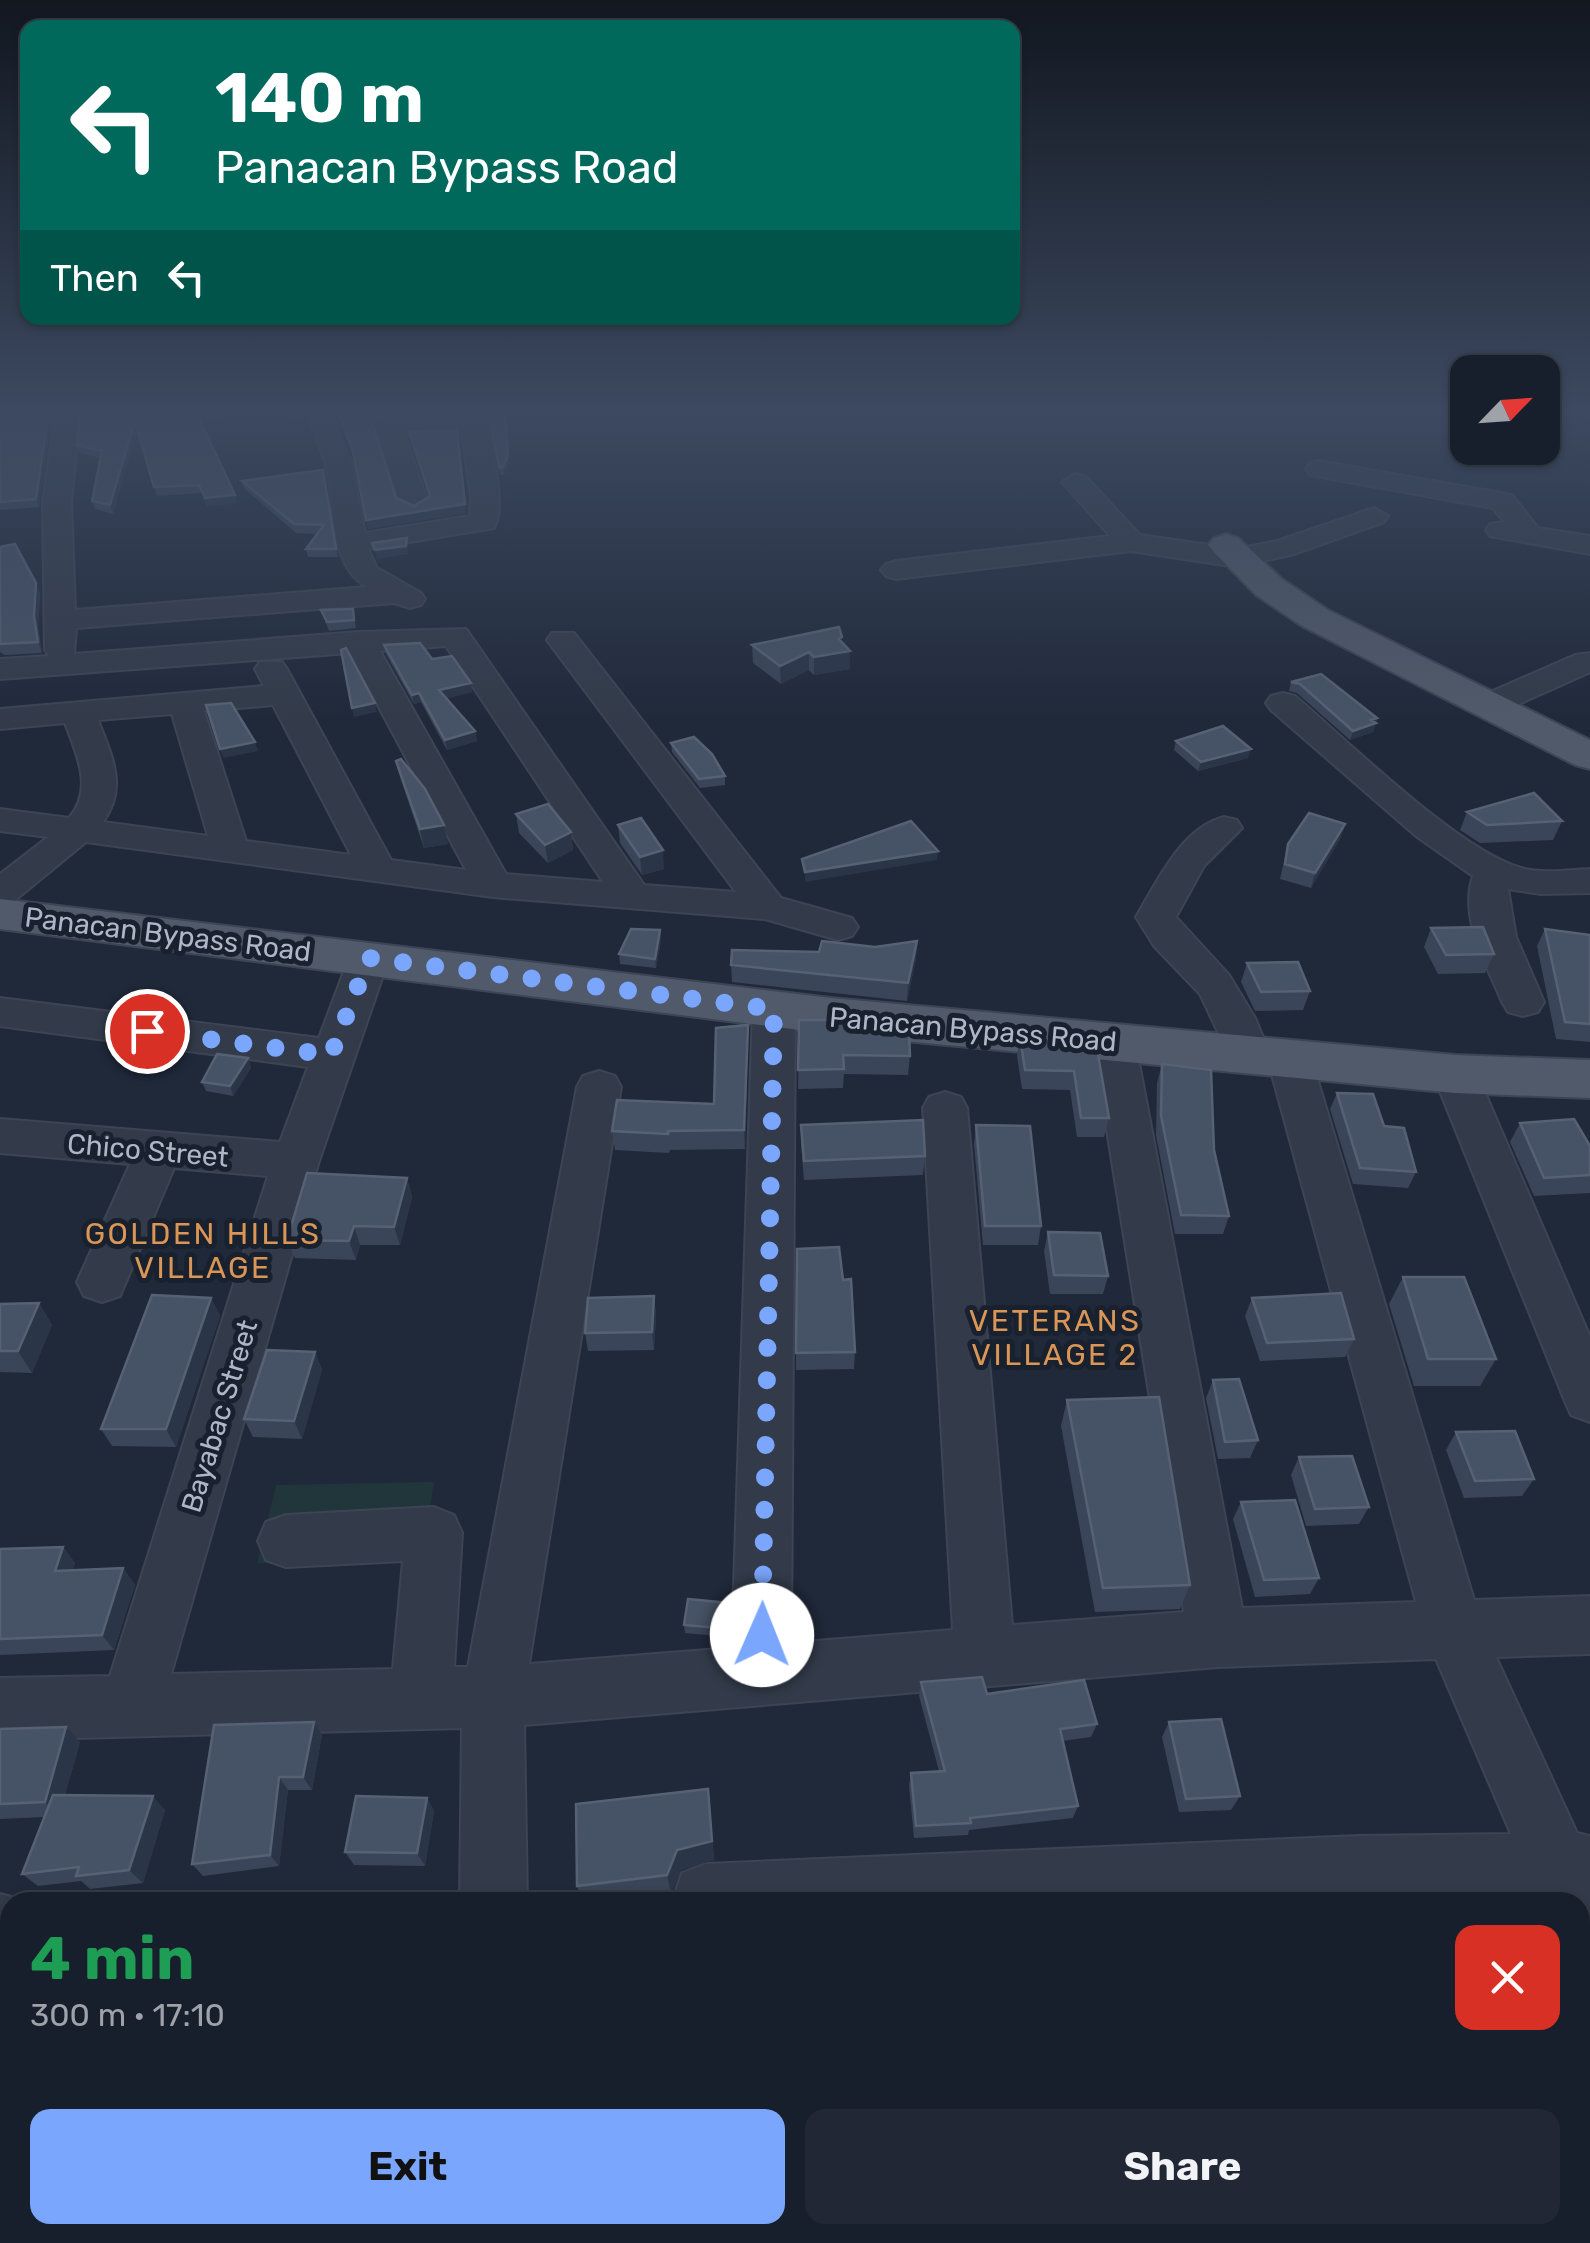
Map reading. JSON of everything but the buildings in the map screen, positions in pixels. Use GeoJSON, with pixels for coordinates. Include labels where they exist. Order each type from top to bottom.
{"type":"FeatureCollection","features":[{"type":"Feature","properties":{"kind":"main road"},"geometry":{"type":"LineString","coordinates":[[1231,552],[1269,586],[1316,618],[1590,756]]}},
{"type":"Feature","properties":{"kind":"main road","name":"Panacan Bypass Road"},"geometry":{"type":"LineString","coordinates":[[0,914],[774,1009],[1455,1074],[1590,1078]]}},
{"type":"Feature","properties":{"kind":"street"},"geometry":{"type":"LineString","coordinates":[[57,513],[61,664]]}},
{"type":"Feature","properties":{"kind":"street"},"geometry":{"type":"LineString","coordinates":[[348,513],[364,573],[402,592],[415,606],[416,614],[401,639]]}},
{"type":"Feature","properties":{"kind":"street"},"geometry":{"type":"LineString","coordinates":[[351,529],[389,513]]}},
{"type":"Feature","properties":{"kind":"street"},"geometry":{"type":"LineString","coordinates":[[351,529],[480,524],[485,513]]}},
{"type":"Feature","properties":{"kind":"street"},"geometry":{"type":"LineString","coordinates":[[1104,513],[1130,542]]}},
{"type":"Feature","properties":{"kind":"street"},"geometry":{"type":"LineString","coordinates":[[1511,513],[1528,535]]}},
{"type":"Feature","properties":{"kind":"street"},"geometry":{"type":"LineString","coordinates":[[896,570],[1130,542],[1231,552],[1284,548],[1374,516]]}},
{"type":"Feature","properties":{"kind":"street"},"geometry":{"type":"LineString","coordinates":[[1006,524],[1034,553]]}},
{"type":"Feature","properties":{"kind":"street"},"geometry":{"type":"LineString","coordinates":[[1464,525],[1590,545]]}},
{"type":"Feature","properties":{"kind":"street"},"geometry":{"type":"LineString","coordinates":[[60,620],[402,592]]}},
{"type":"Feature","properties":{"kind":"street"},"geometry":{"type":"LineString","coordinates":[[0,669],[454,636],[632,897]]}},
{"type":"Feature","properties":{"kind":"street"},"geometry":{"type":"LineString","coordinates":[[563,640],[767,906]]}},
{"type":"Feature","properties":{"kind":"street"},"geometry":{"type":"LineString","coordinates":[[359,641],[493,886]]}},
{"type":"Feature","properties":{"kind":"street"},"geometry":{"type":"LineString","coordinates":[[261,650],[377,869]]}},
{"type":"Feature","properties":{"kind":"street"},"geometry":{"type":"LineString","coordinates":[[1489,705],[1586,662]]}},
{"type":"Feature","properties":{"kind":"street"},"geometry":{"type":"LineString","coordinates":[[0,719],[284,694]]}},
{"type":"Feature","properties":{"kind":"street"},"geometry":{"type":"LineString","coordinates":[[185,703],[231,851]]}},
{"type":"Feature","properties":{"kind":"street"},"geometry":{"type":"LineString","coordinates":[[1283,703],[1436,830],[1494,872],[1530,880],[1590,881]]}},
{"type":"Feature","properties":{"kind":"street"},"geometry":{"type":"LineString","coordinates":[[0,892],[78,829],[95,810],[100,796],[78,712]]}},
{"type":"Feature","properties":{"kind":"street"},"geometry":{"type":"LineString","coordinates":[[0,820],[493,886],[767,906],[838,927]]}},
{"type":"Feature","properties":{"kind":"street"},"geometry":{"type":"LineString","coordinates":[[1083,1892],[1366,1886],[1575,1887],[1454,1632],[1269,1056],[1238,1022],[1201,967],[1165,933],[1156,917],[1189,860],[1224,828]]}},
{"type":"Feature","properties":{"kind":"street"},"geometry":{"type":"LineString","coordinates":[[1494,872],[1488,882],[1488,909],[1523,1002]]}},
{"type":"Feature","properties":{"kind":"street","name":"Bayabac Street"},"geometry":{"type":"LineString","coordinates":[[131,1706],[296,1162],[331,1055],[369,958]]}},
{"type":"Feature","properties":{"kind":"street"},"geometry":{"type":"LineString","coordinates":[[761,1674],[774,1009]]}},
{"type":"Feature","properties":{"kind":"street"},"geometry":{"type":"LineString","coordinates":[[0,1012],[331,1055]]}},
{"type":"Feature","properties":{"kind":"street"},"geometry":{"type":"LineString","coordinates":[[1114,1042],[1218,1638]]}},
{"type":"Feature","properties":{"kind":"street"},"geometry":{"type":"LineString","coordinates":[[1455,1074],[1590,1399]]}},
{"type":"Feature","properties":{"kind":"street"},"geometry":{"type":"LineString","coordinates":[[494,1892],[494,1696],[599,1088]]}},
{"type":"Feature","properties":{"kind":"street"},"geometry":{"type":"LineString","coordinates":[[945,1108],[985,1654]]}},
{"type":"Feature","properties":{"kind":"street","name":"Chico Street"},"geometry":{"type":"LineString","coordinates":[[3,1143],[296,1162]]}},
{"type":"Feature","properties":{"kind":"street"},"geometry":{"type":"LineString","coordinates":[[102,1282],[158,1152]]}},
{"type":"Feature","properties":{"kind":"street"},"geometry":{"type":"LineString","coordinates":[[286,1542],[434,1533],[420,1698]]}},
{"type":"Feature","properties":{"kind":"street"},"geometry":{"type":"LineString","coordinates":[[0,1709],[494,1696],[1218,1638],[1590,1625]]}},
{"type":"Feature","properties":{"kind":"green space"},"geometry":{"type":"Polygon","coordinates":[[[434,1482],[422,1560],[257,1563],[276,1485],[434,1482]]]}},
{"type":"Feature","properties":{"kind":"district","name":"GOLDEN HILLS VILLAGE"},"geometry":{"type":"Point","coordinates":[203,1251]}},
{"type":"Feature","properties":{"kind":"district","name":"VETERANS VILLAGE 2"},"geometry":{"type":"Point","coordinates":[1055,1338]}},
{"type":"Feature","properties":{"kind":"route"},"geometry":{"type":"LineString","coordinates":[[147,1031],[331,1055],[369,958],[774,1009],[762,1635]]}}]}
